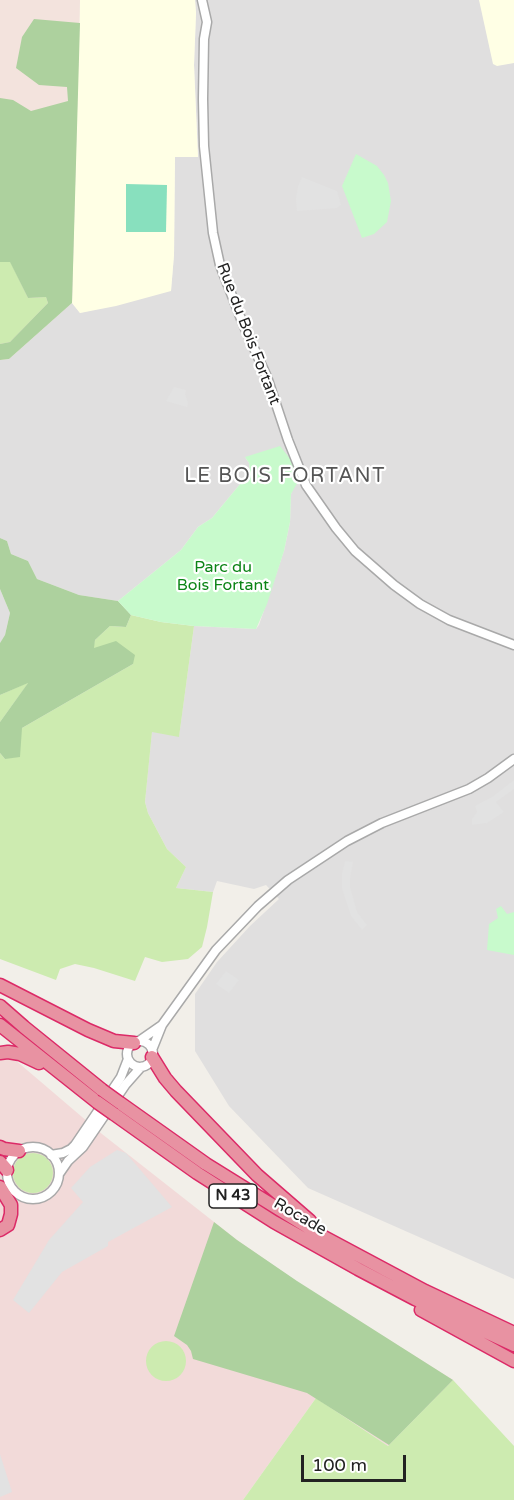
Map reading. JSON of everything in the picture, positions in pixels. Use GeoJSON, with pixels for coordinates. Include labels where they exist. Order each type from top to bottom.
{"type":"FeatureCollection","features":[{"type":"Feature","properties":{"kind":"highway"},"geometry":{"type":"LineString","coordinates":[[0,985],[87,1030],[114,1041],[137,1042]]}},
{"type":"Feature","properties":{"kind":"highway","name":"N 43"},"geometry":{"type":"LineString","coordinates":[[0,1006],[102,1090],[117,1109],[346,1250],[512,1332]]}},
{"type":"Feature","properties":{"kind":"highway","name":"Rocade"},"geometry":{"type":"LineString","coordinates":[[0,1024],[97,1102],[117,1109],[197,1173],[274,1222],[415,1299],[514,1346]]}},
{"type":"Feature","properties":{"kind":"highway"},"geometry":{"type":"LineString","coordinates":[[0,1053],[20,1054],[38,1062],[97,1102]]}},
{"type":"Feature","properties":{"kind":"highway"},"geometry":{"type":"LineString","coordinates":[[152,1053],[159,1069],[171,1084],[257,1175],[346,1250]]}},
{"type":"Feature","properties":{"kind":"highway"},"geometry":{"type":"LineString","coordinates":[[0,1147],[19,1151]]}},
{"type":"Feature","properties":{"kind":"highway"},"geometry":{"type":"LineString","coordinates":[[0,1186],[10,1205],[11,1214],[8,1225],[0,1230]]}},
{"type":"Feature","properties":{"kind":"highway"},"geometry":{"type":"LineString","coordinates":[[358,1269],[378,1286],[514,1361]]}},
{"type":"Feature","properties":{"kind":"highway"},"geometry":{"type":"LineString","coordinates":[[442,1322],[514,1366]]}},
{"type":"Feature","properties":{"kind":"street","name":"Rue du Bois Fortant"},"geometry":{"type":"LineString","coordinates":[[202,0],[207,22],[204,39],[203,137],[213,232],[220,266],[267,377],[306,485],[355,551],[394,585],[420,604],[449,620],[514,645]]}},
{"type":"Feature","properties":{"kind":"street"},"geometry":{"type":"LineString","coordinates":[[59,1173],[80,1151],[126,1084],[141,1067],[148,1064],[162,1025],[205,964],[227,937],[258,906],[294,876],[347,841],[382,823],[469,789],[514,759]]}},
{"type":"Feature","properties":{"kind":"street"},"geometry":{"type":"LineString","coordinates":[[51,1155],[63,1153],[75,1145],[121,1077],[128,1059],[128,1048],[162,1025]]}},
{"type":"Feature","properties":{"kind":"street"},"geometry":{"type":"LineString","coordinates":[[137,1042],[147,1043],[152,1053]]}},
{"type":"Feature","properties":{"kind":"street"},"geometry":{"type":"LineString","coordinates":[[128,1059],[134,1065],[141,1067]]}},
{"type":"Feature","properties":{"kind":"street"},"geometry":{"type":"LineString","coordinates":[[25,1148],[39,1148],[51,1155],[57,1163],[59,1173],[51,1192],[39,1199],[31,1200],[23,1198],[12,1190],[3,1166],[10,1159],[25,1148]]}},
{"type":"Feature","properties":{"kind":"shaded area"},"geometry":{"type":"Polygon","coordinates":[[[0,0],[80,0],[72,303],[9,359],[0,360],[0,0]]]}},
{"type":"Feature","properties":{"kind":"shaded area"},"geometry":{"type":"Polygon","coordinates":[[[80,0],[195,0],[194,65],[198,157],[175,157],[174,255],[171,291],[80,313],[72,303],[80,0]]]}},
{"type":"Feature","properties":{"kind":"shaded area"},"geometry":{"type":"Polygon","coordinates":[[[195,0],[514,0],[514,1279],[308,1188],[229,1106],[195,1051],[195,994],[217,962],[279,899],[266,885],[254,889],[217,881],[213,892],[176,888],[186,867],[167,849],[148,813],[145,802],[152,731],[179,736],[194,626],[256,629],[259,625],[284,551],[293,489],[245,457],[249,463],[250,472],[212,518],[198,527],[181,550],[118,601],[79,595],[37,579],[28,561],[11,554],[7,541],[0,538],[0,360],[9,359],[72,303],[80,313],[171,290],[174,255],[175,157],[198,156],[194,65],[195,0]]]}},
{"type":"Feature","properties":{"kind":"shaded area"},"geometry":{"type":"Polygon","coordinates":[[[479,0],[514,0],[514,63],[497,66],[493,64],[479,0]]]}},
{"type":"Feature","properties":{"kind":"shaded area"},"geometry":{"type":"Polygon","coordinates":[[[302,177],[337,191],[341,205],[337,208],[297,211],[296,199],[302,177]]]}},
{"type":"Feature","properties":{"kind":"shaded area"},"geometry":{"type":"Polygon","coordinates":[[[174,387],[186,390],[187,407],[166,401],[174,387]]]}},
{"type":"Feature","properties":{"kind":"shaded area"},"geometry":{"type":"Polygon","coordinates":[[[0,589],[10,613],[5,635],[0,643],[0,589]]]}},
{"type":"Feature","properties":{"kind":"shaded area"},"geometry":{"type":"Polygon","coordinates":[[[514,780],[514,789],[496,802],[504,812],[487,823],[472,825],[472,819],[477,812],[475,806],[492,797],[514,780]]]}},
{"type":"Feature","properties":{"kind":"shaded area"},"geometry":{"type":"Polygon","coordinates":[[[345,861],[353,862],[350,887],[357,912],[367,925],[362,930],[351,916],[342,888],[345,861]]]}},
{"type":"Feature","properties":{"kind":"shaded area"},"geometry":{"type":"Polygon","coordinates":[[[226,971],[239,980],[229,993],[216,984],[226,971]]]}},
{"type":"Feature","properties":{"kind":"shaded area"},"geometry":{"type":"Polygon","coordinates":[[[0,1047],[102,1134],[237,1240],[299,1283],[453,1380],[388,1446],[316,1398],[243,1500],[0,1500],[0,1047]]]}},
{"type":"Feature","properties":{"kind":"shaded area"},"geometry":{"type":"Polygon","coordinates":[[[117,1150],[126,1153],[172,1207],[108,1242],[108,1246],[62,1272],[29,1313],[13,1300],[49,1240],[83,1202],[71,1188],[90,1167],[117,1150]]]}},
{"type":"Feature","properties":{"kind":"shaded area"},"geometry":{"type":"Polygon","coordinates":[[[0,1454],[12,1492],[0,1497],[0,1454]]]}},
{"type":"Feature","properties":{"kind":"green space"},"geometry":{"type":"Polygon","coordinates":[[[34,19],[80,23],[72,303],[9,359],[0,360],[0,344],[10,342],[48,303],[46,297],[28,298],[10,262],[0,262],[0,98],[13,100],[31,111],[68,101],[67,87],[39,85],[16,68],[22,37],[34,19]]]}},
{"type":"Feature","properties":{"kind":"green space"},"geometry":{"type":"Polygon","coordinates":[[[356,154],[377,166],[384,175],[391,201],[387,222],[374,234],[362,238],[342,186],[356,154]]]}},
{"type":"Feature","properties":{"kind":"green space"},"geometry":{"type":"Polygon","coordinates":[[[126,184],[167,185],[166,232],[126,232],[126,184]]]}},
{"type":"Feature","properties":{"kind":"green space"},"geometry":{"type":"Polygon","coordinates":[[[10,261],[28,298],[46,297],[48,303],[10,342],[0,344],[0,262],[10,261]]]}},
{"type":"Feature","properties":{"kind":"green space","name":"Parc du Bois Fortant"},"geometry":{"type":"Polygon","coordinates":[[[280,446],[291,460],[299,480],[291,494],[290,522],[284,551],[267,604],[256,629],[194,626],[131,615],[118,601],[181,550],[198,527],[212,518],[250,472],[249,463],[245,457],[280,446]]]}},
{"type":"Feature","properties":{"kind":"green space"},"geometry":{"type":"Polygon","coordinates":[[[0,538],[7,541],[11,554],[28,561],[37,579],[79,595],[118,601],[131,615],[126,627],[110,626],[95,640],[94,648],[116,641],[135,655],[133,664],[22,728],[20,757],[5,759],[0,753],[0,722],[28,683],[0,695],[0,643],[5,635],[10,613],[0,589],[0,538]]]}},
{"type":"Feature","properties":{"kind":"green space"},"geometry":{"type":"Polygon","coordinates":[[[131,615],[194,626],[179,737],[152,732],[145,802],[148,813],[167,849],[186,867],[176,888],[213,892],[207,927],[202,947],[188,959],[162,962],[145,957],[135,981],[75,964],[60,969],[56,980],[0,959],[0,753],[5,759],[22,728],[133,664],[93,648],[95,640],[110,626],[126,627],[131,615]]]}},
{"type":"Feature","properties":{"kind":"green space"},"geometry":{"type":"Polygon","coordinates":[[[29,682],[0,722],[0,695],[29,682]]]}},
{"type":"Feature","properties":{"kind":"green space"},"geometry":{"type":"Polygon","coordinates":[[[501,906],[507,914],[514,912],[514,955],[487,950],[489,924],[498,918],[496,909],[501,906]]]}},
{"type":"Feature","properties":{"kind":"green space"},"geometry":{"type":"Polygon","coordinates":[[[33,1153],[41,1154],[47,1159],[52,1165],[52,1181],[47,1187],[41,1192],[33,1193],[25,1192],[19,1187],[14,1181],[13,1173],[14,1165],[19,1159],[25,1154],[33,1153]]]}},
{"type":"Feature","properties":{"kind":"green space"},"geometry":{"type":"Polygon","coordinates":[[[214,1222],[297,1281],[453,1380],[389,1445],[307,1393],[193,1359],[187,1345],[174,1336],[214,1222]]]}},
{"type":"Feature","properties":{"kind":"green space"},"geometry":{"type":"Polygon","coordinates":[[[166,1341],[180,1347],[186,1361],[180,1375],[166,1381],[152,1375],[146,1361],[152,1347],[166,1341]]]}},
{"type":"Feature","properties":{"kind":"green space"},"geometry":{"type":"Polygon","coordinates":[[[453,1380],[514,1446],[514,1500],[243,1500],[316,1398],[388,1446],[453,1380]]]}},
{"type":"Feature","properties":{"kind":"district","name":"LE BOIS FORTANT"},"geometry":{"type":"Point","coordinates":[285,477]}}]}
